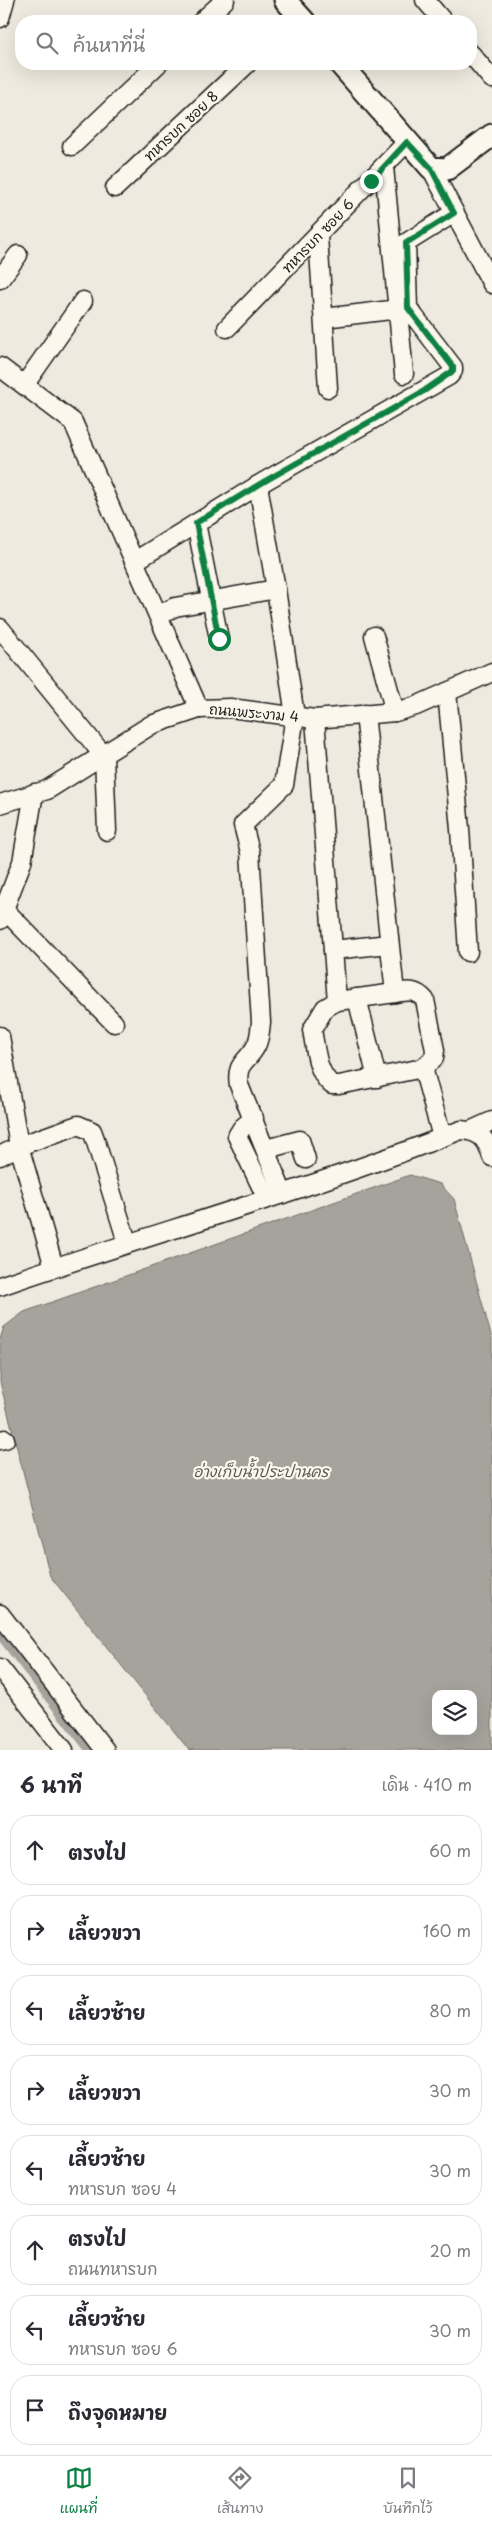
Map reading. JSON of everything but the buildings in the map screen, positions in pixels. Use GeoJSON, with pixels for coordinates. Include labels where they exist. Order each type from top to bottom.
{"type":"FeatureCollection","features":[{"type":"Feature","properties":{"kind":"main road"},"geometry":{"type":"LineString","coordinates":[[345,70],[431,168],[447,169],[492,135]]}},
{"type":"Feature","properties":{"kind":"street"},"geometry":{"type":"LineString","coordinates":[[0,18],[4,0]]}},
{"type":"Feature","properties":{"kind":"street"},"geometry":{"type":"LineString","coordinates":[[209,15],[225,0]]}},
{"type":"Feature","properties":{"kind":"street"},"geometry":{"type":"LineString","coordinates":[[425,0],[438,15]]}},
{"type":"Feature","properties":{"kind":"street"},"geometry":{"type":"LineString","coordinates":[[477,61],[492,79]]}},
{"type":"Feature","properties":{"kind":"street"},"geometry":{"type":"LineString","coordinates":[[72,146],[152,70]]}},
{"type":"Feature","properties":{"kind":"street","name":"ทหารบก ซอย 8"},"geometry":{"type":"LineString","coordinates":[[115,188],[241,70]]}},
{"type":"Feature","properties":{"kind":"street","name":"ทหารบก ซอย 6"},"geometry":{"type":"LineString","coordinates":[[227,328],[407,142]]}},
{"type":"Feature","properties":{"kind":"street"},"geometry":{"type":"LineString","coordinates":[[384,167],[404,374]]}},
{"type":"Feature","properties":{"kind":"street"},"geometry":{"type":"LineString","coordinates":[[431,168],[492,284]]}},
{"type":"Feature","properties":{"kind":"street"},"geometry":{"type":"LineString","coordinates":[[135,561],[258,485],[424,391],[453,371],[453,367],[408,308],[406,243],[454,213]]}},
{"type":"Feature","properties":{"kind":"street"},"geometry":{"type":"LineString","coordinates":[[318,236],[328,388]]}},
{"type":"Feature","properties":{"kind":"street"},"geometry":{"type":"LineString","coordinates":[[0,279],[18,255]]}},
{"type":"Feature","properties":{"kind":"street"},"geometry":{"type":"LineString","coordinates":[[25,384],[84,301]]}},
{"type":"Feature","properties":{"kind":"street"},"geometry":{"type":"LineString","coordinates":[[324,318],[399,309]]}},
{"type":"Feature","properties":{"kind":"street"},"geometry":{"type":"LineString","coordinates":[[0,367],[73,422],[199,709]]}},
{"type":"Feature","properties":{"kind":"street"},"geometry":{"type":"LineString","coordinates":[[258,485],[295,716],[284,785],[243,825],[250,852],[261,1022],[260,1036],[256,1047],[242,1061],[238,1075],[239,1085],[266,1150],[275,1197]]}},
{"type":"Feature","properties":{"kind":"street"},"geometry":{"type":"LineString","coordinates":[[196,523],[219,639]]}},
{"type":"Feature","properties":{"kind":"street"},"geometry":{"type":"LineString","coordinates":[[158,615],[175,607],[276,589]]}},
{"type":"Feature","properties":{"kind":"street"},"geometry":{"type":"LineString","coordinates":[[0,628],[104,756],[107,831]]}},
{"type":"Feature","properties":{"kind":"street"},"geometry":{"type":"LineString","coordinates":[[374,636],[395,712]]}},
{"type":"Feature","properties":{"kind":"street","name":"ถนนพระงาม 4"},"geometry":{"type":"LineString","coordinates":[[0,804],[47,790],[151,725],[199,709],[230,708],[314,720],[395,712],[416,706],[492,672]]}},
{"type":"Feature","properties":{"kind":"street"},"geometry":{"type":"LineString","coordinates":[[447,692],[460,829],[468,952]]}},
{"type":"Feature","properties":{"kind":"street"},"geometry":{"type":"LineString","coordinates":[[365,714],[395,993]]}},
{"type":"Feature","properties":{"kind":"street"},"geometry":{"type":"LineString","coordinates":[[314,720],[337,1001]]}},
{"type":"Feature","properties":{"kind":"street"},"geometry":{"type":"LineString","coordinates":[[34,793],[22,862],[2,915],[114,1023]]}},
{"type":"Feature","properties":{"kind":"street"},"geometry":{"type":"LineString","coordinates":[[333,950],[389,944]]}},
{"type":"Feature","properties":{"kind":"street"},"geometry":{"type":"LineString","coordinates":[[411,991],[420,994],[425,1000],[435,1050],[434,1058],[423,1068],[332,1085],[323,1075],[319,1066],[312,1030],[325,1008],[337,1001],[357,998],[411,991]]}},
{"type":"Feature","properties":{"kind":"street"},"geometry":{"type":"LineString","coordinates":[[357,998],[377,1078]]}},
{"type":"Feature","properties":{"kind":"street"},"geometry":{"type":"LineString","coordinates":[[0,1036],[19,1146],[54,1267]]}},
{"type":"Feature","properties":{"kind":"street"},"geometry":{"type":"LineString","coordinates":[[423,1068],[442,1137]]}},
{"type":"Feature","properties":{"kind":"street"},"geometry":{"type":"LineString","coordinates":[[254,1118],[242,1128],[237,1136],[275,1197]]}},
{"type":"Feature","properties":{"kind":"street"},"geometry":{"type":"LineString","coordinates":[[0,1286],[128,1242],[275,1197],[461,1130],[472,1130],[492,1121]]}},
{"type":"Feature","properties":{"kind":"street"},"geometry":{"type":"LineString","coordinates":[[0,1156],[19,1146],[78,1125],[92,1131],[128,1242]]}},
{"type":"Feature","properties":{"kind":"street"},"geometry":{"type":"LineString","coordinates":[[472,1130],[488,1143],[492,1156]]}},
{"type":"Feature","properties":{"kind":"street"},"geometry":{"type":"LineString","coordinates":[[266,1150],[300,1140],[306,1159]]}},
{"type":"Feature","properties":{"kind":"street"},"geometry":{"type":"LineString","coordinates":[[0,1614],[105,1750]]}},
{"type":"Feature","properties":{"kind":"street"},"geometry":{"type":"LineString","coordinates":[[0,1668],[64,1750]]}},
{"type":"Feature","properties":{"kind":"water","name":"อ่างเก็บน้ำประปานคร"},"geometry":{"type":"Polygon","coordinates":[[[410,1175],[440,1184],[454,1199],[492,1339],[492,1750],[189,1750],[50,1576],[0,1382],[0,1339],[4,1327],[24,1312],[410,1175]]]}},
{"type":"Feature","properties":{"kind":"waterway"},"geometry":{"type":"LineString","coordinates":[[0,1631],[93,1750]]}},
{"type":"Feature","properties":{"kind":"route"},"geometry":{"type":"LineString","coordinates":[[219,639],[196,523],[265,481],[424,391],[449,376],[453,371],[453,367],[408,308],[406,243],[454,213],[431,168],[407,142],[371,181]]}}]}
